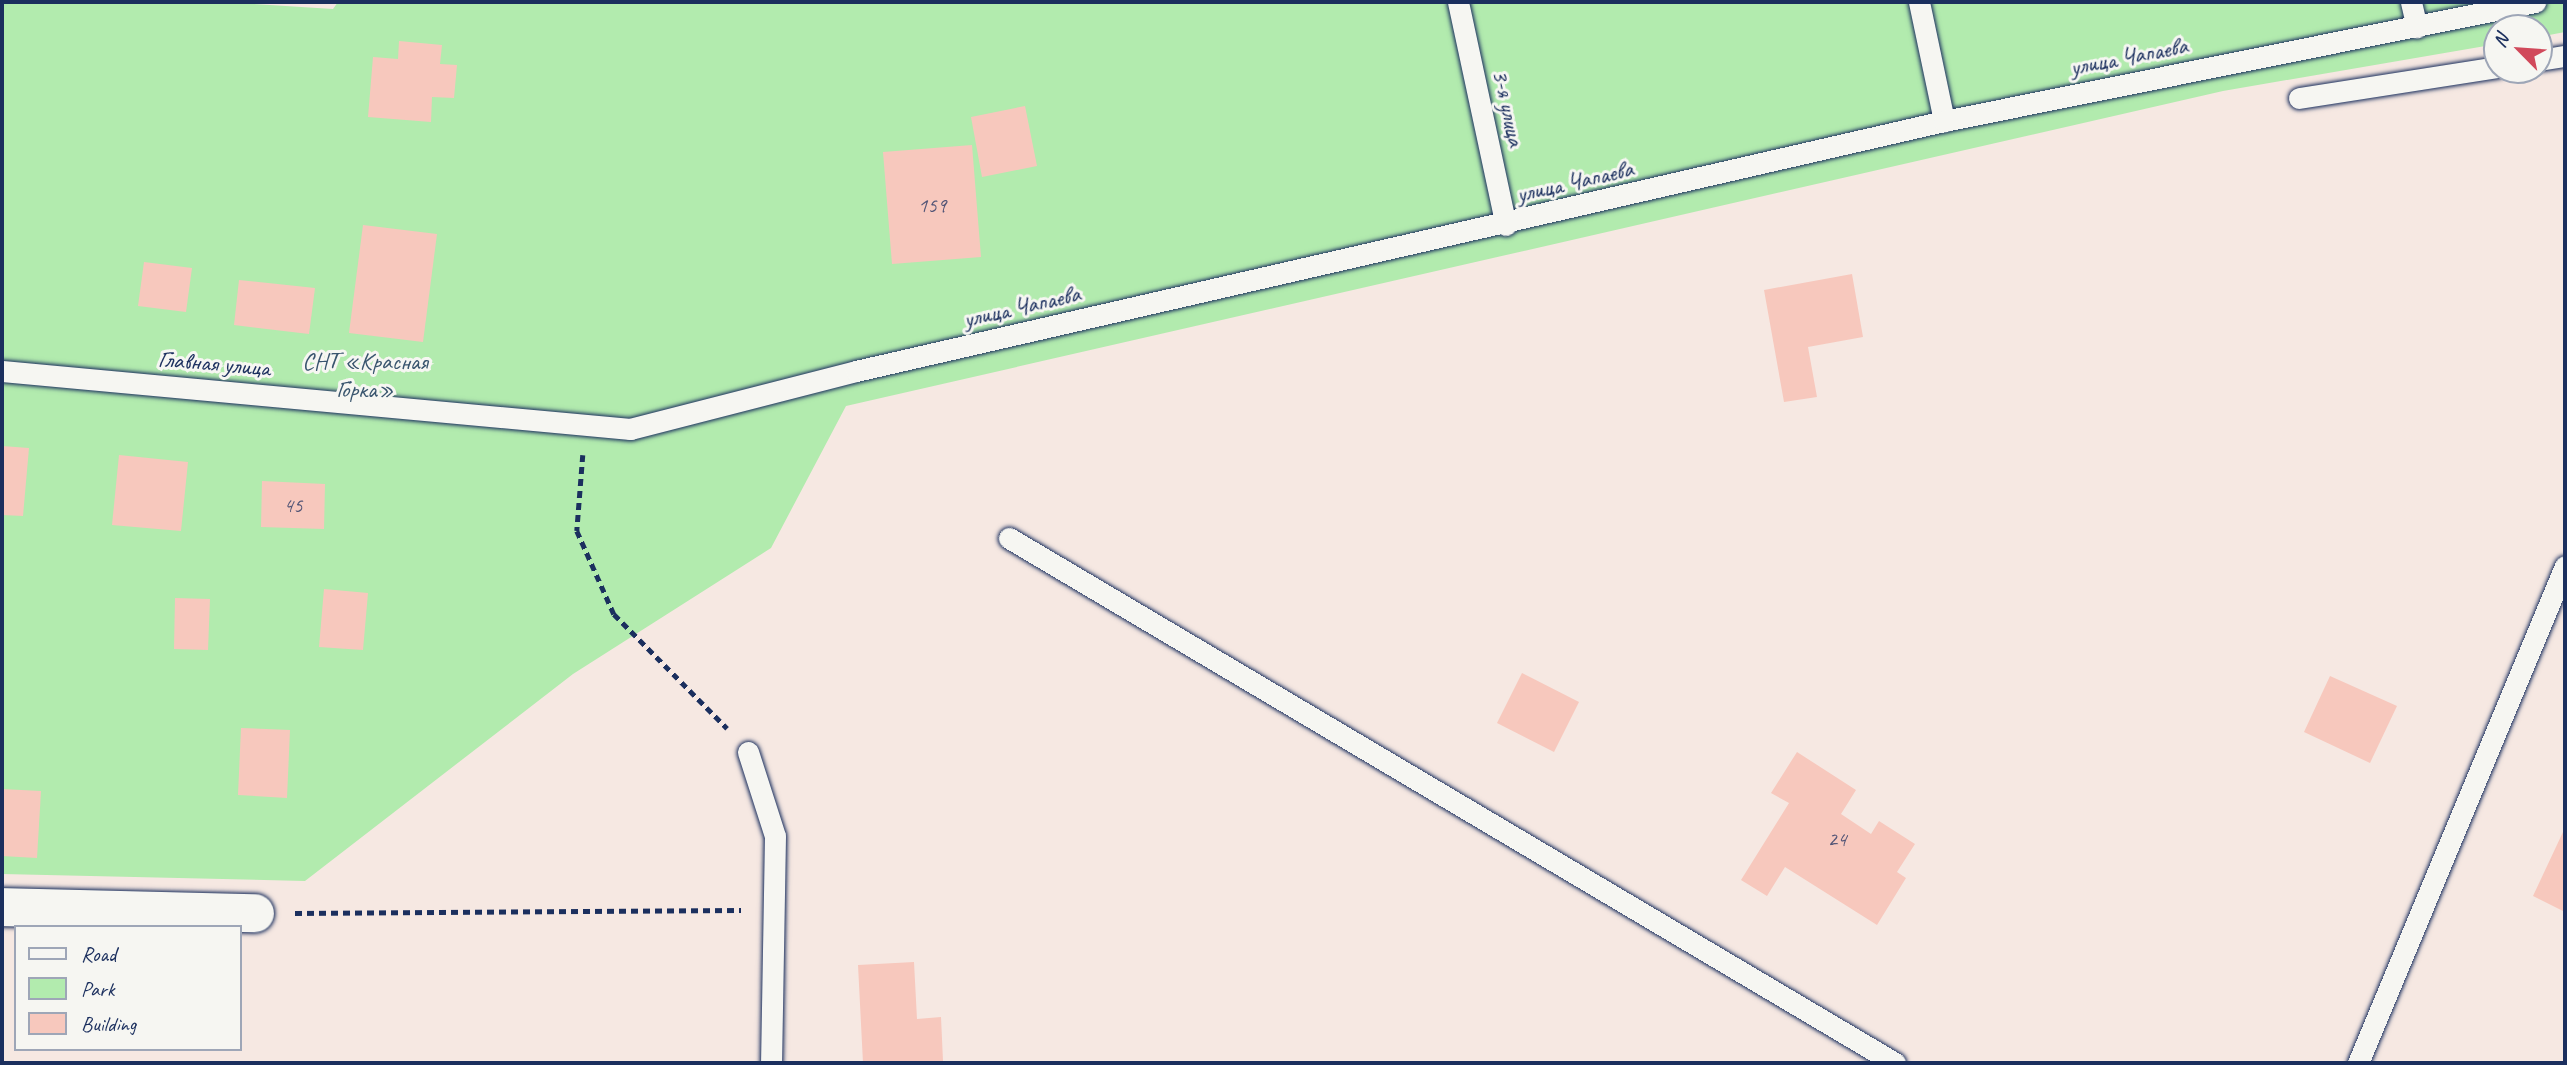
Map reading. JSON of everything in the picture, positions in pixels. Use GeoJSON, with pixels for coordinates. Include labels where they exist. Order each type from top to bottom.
{"type":"FeatureCollection","features":[{"type":"Feature","properties":{"kind":"street"},"geometry":{"type":"LineString","coordinates":[[2,907],[255,913]]}},
{"type":"Feature","properties":{"kind":"lane","name":"3-я улица"},"geometry":{"type":"LineString","coordinates":[[1458,2],[1506,225]]}},
{"type":"Feature","properties":{"kind":"lane"},"geometry":{"type":"LineString","coordinates":[[1919,2],[1944,121]]}},
{"type":"Feature","properties":{"kind":"lane"},"geometry":{"type":"LineString","coordinates":[[2411,2],[2417,26]]}},
{"type":"Feature","properties":{"kind":"lane","name":"улица Чапаева"},"geometry":{"type":"LineString","coordinates":[[630,429],[856,370],[1506,225],[1944,121],[2535,2]]}},
{"type":"Feature","properties":{"kind":"lane"},"geometry":{"type":"LineString","coordinates":[[2299,99],[2483,68]]}},
{"type":"Feature","properties":{"kind":"lane","name":"Главная улица"},"geometry":{"type":"LineString","coordinates":[[2,371],[630,429]]}},
{"type":"Feature","properties":{"kind":"lane"},"geometry":{"type":"LineString","coordinates":[[1009,538],[1895,1063]]}},
{"type":"Feature","properties":{"kind":"lane"},"geometry":{"type":"LineString","coordinates":[[2358,1063],[2565,566]]}},
{"type":"Feature","properties":{"kind":"lane"},"geometry":{"type":"LineString","coordinates":[[748,752],[775,836],[771,1063]]}},
{"type":"Feature","properties":{"kind":"path"},"geometry":{"type":"LineString","coordinates":[[586,425],[577,531],[614,614],[748,752]]}},
{"type":"Feature","properties":{"kind":"path"},"geometry":{"type":"LineString","coordinates":[[255,913],[773,910]]}},
{"type":"Feature","properties":{"kind":"green space","name":"СНТ «Красная Горка»"},"geometry":{"type":"Polygon","coordinates":[[[2,2],[223,2],[333,9],[338,2],[2565,2],[2565,32],[2553,34],[2553,14],[2483,14],[2483,46],[2223,91],[846,406],[771,548],[573,674],[305,881],[2,874],[2,2]]]}},
{"type":"Feature","properties":{"kind":"building"},"geometry":{"type":"Polygon","coordinates":[[[399,41],[442,45],[440,64],[457,65],[454,98],[432,97],[431,122],[368,117],[373,57],[398,59],[399,41]]]}},
{"type":"Feature","properties":{"kind":"building"},"geometry":{"type":"Polygon","coordinates":[[[1025,106],[1037,166],[982,177],[971,117],[1025,106]]]}},
{"type":"Feature","properties":{"kind":"building"},"geometry":{"type":"Polygon","coordinates":[[[972,145],[981,257],[892,264],[883,152],[972,145]]]}},
{"type":"Feature","properties":{"kind":"building"},"geometry":{"type":"Polygon","coordinates":[[[363,225],[437,234],[423,342],[349,333],[363,225]]]}},
{"type":"Feature","properties":{"kind":"building"},"geometry":{"type":"Polygon","coordinates":[[[144,262],[192,268],[186,312],[138,306],[144,262]]]}},
{"type":"Feature","properties":{"kind":"building"},"geometry":{"type":"Polygon","coordinates":[[[1852,274],[1863,337],[1808,347],[1817,397],[1784,402],[1764,290],[1852,274]]]}},
{"type":"Feature","properties":{"kind":"building"},"geometry":{"type":"Polygon","coordinates":[[[239,280],[315,288],[309,334],[234,325],[239,280]]]}},
{"type":"Feature","properties":{"kind":"building"},"geometry":{"type":"Polygon","coordinates":[[[2,446],[29,448],[23,516],[2,515],[2,446]]]}},
{"type":"Feature","properties":{"kind":"building"},"geometry":{"type":"Polygon","coordinates":[[[119,455],[188,462],[181,531],[112,525],[119,455]]]}},
{"type":"Feature","properties":{"kind":"building"},"geometry":{"type":"Polygon","coordinates":[[[262,481],[325,484],[324,529],[261,527],[262,481]]]}},
{"type":"Feature","properties":{"kind":"building"},"geometry":{"type":"Polygon","coordinates":[[[324,589],[368,593],[363,650],[319,647],[324,589]]]}},
{"type":"Feature","properties":{"kind":"building"},"geometry":{"type":"Polygon","coordinates":[[[175,598],[210,599],[208,650],[174,649],[175,598]]]}},
{"type":"Feature","properties":{"kind":"building"},"geometry":{"type":"Polygon","coordinates":[[[1522,673],[1579,702],[1554,752],[1497,723],[1522,673]]]}},
{"type":"Feature","properties":{"kind":"building"},"geometry":{"type":"Polygon","coordinates":[[[2330,676],[2397,706],[2370,763],[2304,732],[2330,676]]]}},
{"type":"Feature","properties":{"kind":"building"},"geometry":{"type":"Polygon","coordinates":[[[241,728],[290,730],[287,798],[238,795],[241,728]]]}},
{"type":"Feature","properties":{"kind":"building"},"geometry":{"type":"Polygon","coordinates":[[[1797,752],[1856,790],[1841,814],[1871,834],[1879,821],[1915,844],[1897,872],[1906,878],[1877,925],[1785,867],[1767,896],[1741,880],[1789,803],[1771,793],[1797,752]]]}},
{"type":"Feature","properties":{"kind":"building"},"geometry":{"type":"Polygon","coordinates":[[[2,789],[41,791],[37,858],[2,856],[2,789]]]}},
{"type":"Feature","properties":{"kind":"building"},"geometry":{"type":"Polygon","coordinates":[[[2563,832],[2565,833],[2565,912],[2533,896],[2563,832]]]}},
{"type":"Feature","properties":{"kind":"building"},"geometry":{"type":"Polygon","coordinates":[[[914,962],[917,1019],[941,1017],[943,1061],[863,1063],[858,965],[914,962]]]}}]}
